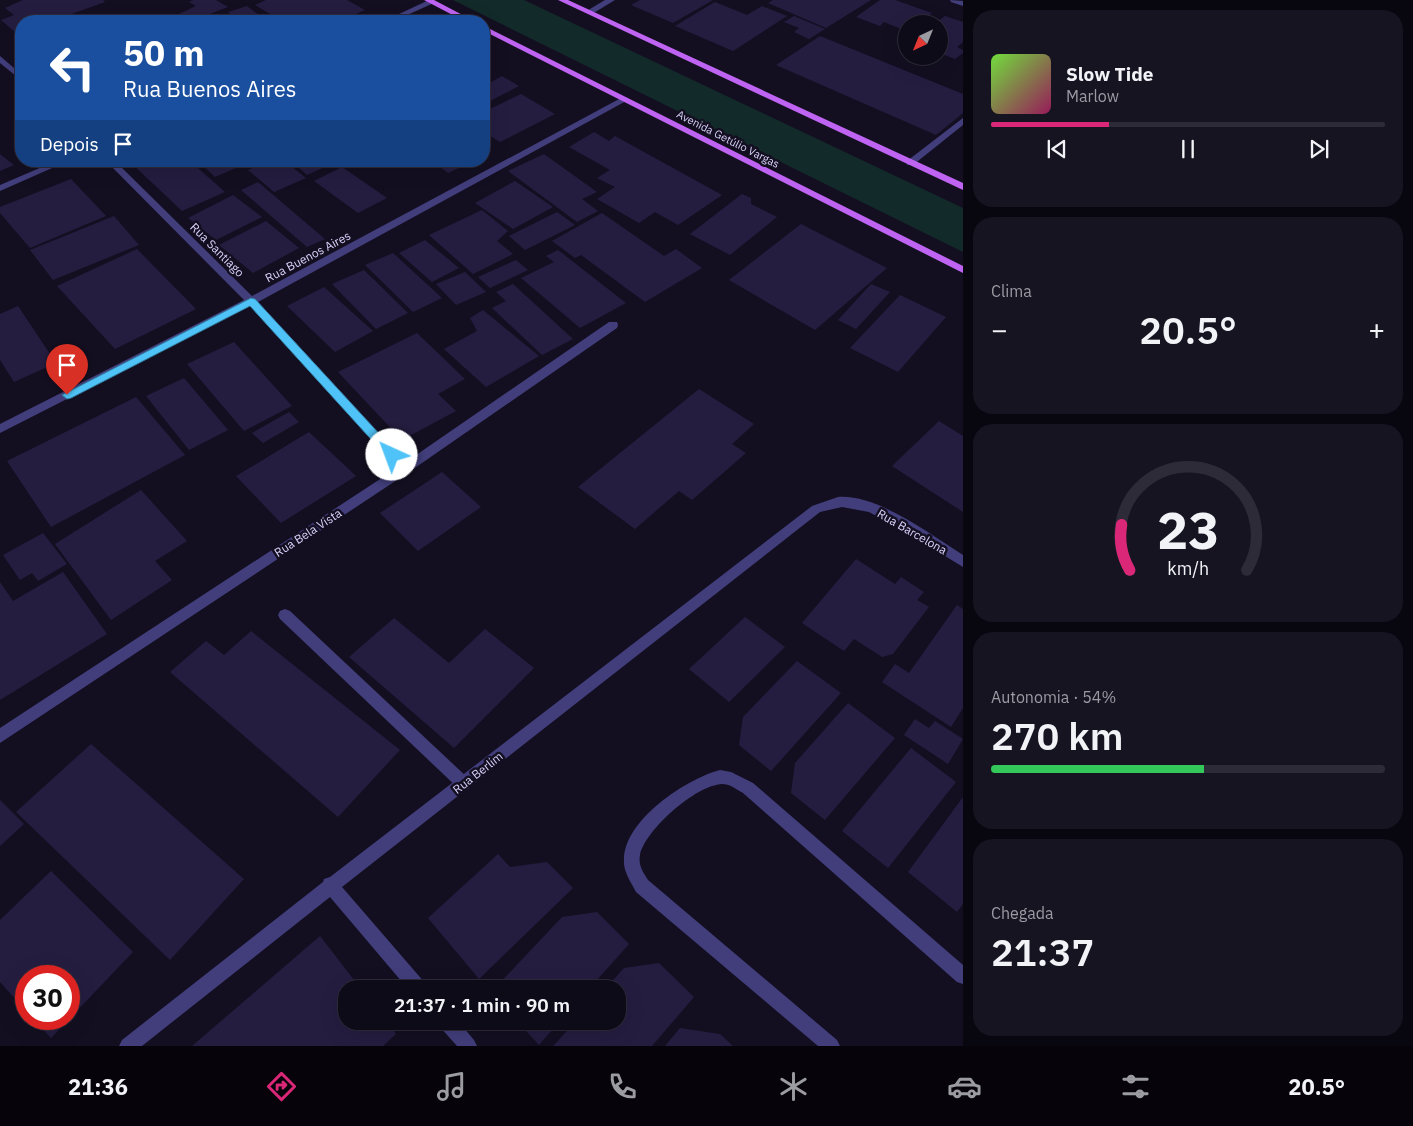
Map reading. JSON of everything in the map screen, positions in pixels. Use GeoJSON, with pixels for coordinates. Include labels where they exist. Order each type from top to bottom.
{"type":"FeatureCollection","features":[{"type":"Feature","properties":{"kind":"main road"},"geometry":{"type":"LineString","coordinates":[[562,0],[963,187]]}},
{"type":"Feature","properties":{"kind":"main road"},"geometry":{"type":"LineString","coordinates":[[430,1],[458,15]]}},
{"type":"Feature","properties":{"kind":"main road","name":"Avenida Getúlio Vargas"},"geometry":{"type":"LineString","coordinates":[[490,31],[963,270]]}},
{"type":"Feature","properties":{"kind":"street"},"geometry":{"type":"LineString","coordinates":[[589,12],[611,0]]}},
{"type":"Feature","properties":{"kind":"street"},"geometry":{"type":"LineString","coordinates":[[954,0],[963,4]]}},
{"type":"Feature","properties":{"kind":"street"},"geometry":{"type":"LineString","coordinates":[[401,15],[430,1]]}},
{"type":"Feature","properties":{"kind":"street"},"geometry":{"type":"LineString","coordinates":[[0,58],[15,72]]}},
{"type":"Feature","properties":{"kind":"street","name":"Rua Buenos Aires"},"geometry":{"type":"LineString","coordinates":[[0,430],[251,301],[624,100]]}},
{"type":"Feature","properties":{"kind":"street"},"geometry":{"type":"LineString","coordinates":[[910,163],[963,121]]}},
{"type":"Feature","properties":{"kind":"street"},"geometry":{"type":"LineString","coordinates":[[0,188],[50,167]]}},
{"type":"Feature","properties":{"kind":"street","name":"Rua Santiago"},"geometry":{"type":"LineString","coordinates":[[116,167],[251,301],[405,469]]}},
{"type":"Feature","properties":{"kind":"street","name":"Rua Bela Vista"},"geometry":{"type":"LineString","coordinates":[[0,736],[405,469],[613,325]]}},
{"type":"Feature","properties":{"kind":"street","name":"Rua Barcelona"},"geometry":{"type":"LineString","coordinates":[[830,504],[846,502],[869,508],[898,522],[963,562]]}},
{"type":"Feature","properties":{"kind":"street","name":"Rua Berlim"},"geometry":{"type":"LineString","coordinates":[[128,1046],[330,885],[464,784],[816,509],[830,504]]}},
{"type":"Feature","properties":{"kind":"street"},"geometry":{"type":"LineString","coordinates":[[285,615],[464,784]]}},
{"type":"Feature","properties":{"kind":"street"},"geometry":{"type":"LineString","coordinates":[[831,1046],[642,886],[632,868],[631,855],[637,837],[653,819],[698,786],[719,777],[732,778],[748,788],[963,976]]}},
{"type":"Feature","properties":{"kind":"street"},"geometry":{"type":"LineString","coordinates":[[330,885],[411,980]]}},
{"type":"Feature","properties":{"kind":"street"},"geometry":{"type":"LineString","coordinates":[[454,1030],[468,1046]]}},
{"type":"Feature","properties":{"kind":"green space"},"geometry":{"type":"Polygon","coordinates":[[[453,0],[524,0],[963,208],[963,252],[490,18],[490,15],[483,15],[453,0]]]}},
{"type":"Feature","properties":{"kind":"building"},"geometry":{"type":"Polygon","coordinates":[[[23,0],[103,0],[105,2],[69,15],[15,15],[15,32],[1,20],[14,15],[5,8],[23,0]]]}},
{"type":"Feature","properties":{"kind":"building"},"geometry":{"type":"Polygon","coordinates":[[[193,0],[216,0],[228,7],[207,15],[179,14],[196,6],[189,2],[193,0]]]}},
{"type":"Feature","properties":{"kind":"building"},"geometry":{"type":"Polygon","coordinates":[[[266,0],[347,0],[365,10],[354,15],[272,15],[255,5],[266,0]]]}},
{"type":"Feature","properties":{"kind":"building"},"geometry":{"type":"Polygon","coordinates":[[[640,0],[713,0],[673,23],[631,5],[640,0]]]}},
{"type":"Feature","properties":{"kind":"building"},"geometry":{"type":"Polygon","coordinates":[[[773,0],[871,0],[826,28],[768,3],[773,0]]]}},
{"type":"Feature","properties":{"kind":"building"},"geometry":{"type":"Polygon","coordinates":[[[880,0],[895,0],[932,13],[929,15],[898,15],[898,28],[884,22],[880,26],[856,17],[880,0]]]}},
{"type":"Feature","properties":{"kind":"building"},"geometry":{"type":"Polygon","coordinates":[[[715,2],[747,15],[762,6],[787,16],[733,51],[675,26],[715,2]]]}},
{"type":"Feature","properties":{"kind":"building"},"geometry":{"type":"Polygon","coordinates":[[[247,6],[259,15],[232,15],[228,12],[247,6]]]}},
{"type":"Feature","properties":{"kind":"building"},"geometry":{"type":"Polygon","coordinates":[[[794,16],[825,29],[809,39],[794,32],[799,28],[784,22],[794,16]]]}},
{"type":"Feature","properties":{"kind":"building"},"geometry":{"type":"Polygon","coordinates":[[[948,17],[963,22],[963,42],[957,47],[963,50],[963,53],[955,59],[948,56],[948,17]]]}},
{"type":"Feature","properties":{"kind":"building"},"geometry":{"type":"Polygon","coordinates":[[[820,36],[963,94],[963,113],[936,135],[776,65],[820,36]]]}},
{"type":"Feature","properties":{"kind":"building"},"geometry":{"type":"Polygon","coordinates":[[[502,76],[519,86],[490,101],[490,83],[502,76]]]}},
{"type":"Feature","properties":{"kind":"building"},"geometry":{"type":"Polygon","coordinates":[[[521,94],[555,114],[500,142],[490,136],[490,109],[521,94]]]}},
{"type":"Feature","properties":{"kind":"building"},"geometry":{"type":"Polygon","coordinates":[[[594,132],[609,141],[615,136],[722,195],[678,225],[655,212],[639,223],[597,199],[615,187],[597,178],[610,170],[569,147],[594,132]]]}},
{"type":"Feature","properties":{"kind":"building"},"geometry":{"type":"Polygon","coordinates":[[[0,154],[14,165],[0,171],[0,154]]]}},
{"type":"Feature","properties":{"kind":"building"},"geometry":{"type":"Polygon","coordinates":[[[544,154],[597,192],[582,199],[598,211],[577,222],[508,171],[544,154]]]}},
{"type":"Feature","properties":{"kind":"building"},"geometry":{"type":"Polygon","coordinates":[[[135,167],[197,167],[225,192],[182,211],[135,167]]]}},
{"type":"Feature","properties":{"kind":"building"},"geometry":{"type":"Polygon","coordinates":[[[204,167],[238,167],[215,177],[204,167]]]}},
{"type":"Feature","properties":{"kind":"building"},"geometry":{"type":"Polygon","coordinates":[[[255,167],[292,167],[306,178],[274,192],[248,170],[255,167]]]}},
{"type":"Feature","properties":{"kind":"building"},"geometry":{"type":"Polygon","coordinates":[[[298,167],[325,167],[307,175],[298,167]]]}},
{"type":"Feature","properties":{"kind":"building"},"geometry":{"type":"Polygon","coordinates":[[[342,167],[387,198],[358,213],[314,181],[342,167]]]}},
{"type":"Feature","properties":{"kind":"building"},"geometry":{"type":"Polygon","coordinates":[[[440,167],[461,167],[448,173],[440,167]]]}},
{"type":"Feature","properties":{"kind":"building"},"geometry":{"type":"Polygon","coordinates":[[[71,179],[106,216],[30,248],[0,213],[0,207],[71,179]]]}},
{"type":"Feature","properties":{"kind":"building"},"geometry":{"type":"Polygon","coordinates":[[[515,181],[553,207],[513,229],[475,203],[515,181]]]}},
{"type":"Feature","properties":{"kind":"building"},"geometry":{"type":"Polygon","coordinates":[[[258,182],[325,239],[307,247],[241,190],[258,182]]]}},
{"type":"Feature","properties":{"kind":"building"},"geometry":{"type":"Polygon","coordinates":[[[742,194],[751,198],[751,204],[777,217],[730,255],[690,234],[742,194]]]}},
{"type":"Feature","properties":{"kind":"building"},"geometry":{"type":"Polygon","coordinates":[[[233,195],[262,217],[216,240],[188,218],[233,195]]]}},
{"type":"Feature","properties":{"kind":"building"},"geometry":{"type":"Polygon","coordinates":[[[482,210],[508,231],[497,241],[513,254],[473,274],[429,235],[482,210]]]}},
{"type":"Feature","properties":{"kind":"building"},"geometry":{"type":"Polygon","coordinates":[[[557,212],[575,225],[525,250],[509,236],[557,212]]]}},
{"type":"Feature","properties":{"kind":"building"},"geometry":{"type":"Polygon","coordinates":[[[602,213],[664,256],[676,249],[702,268],[645,302],[581,255],[575,258],[552,241],[602,213]]]}},
{"type":"Feature","properties":{"kind":"building"},"geometry":{"type":"Polygon","coordinates":[[[114,216],[139,245],[53,280],[30,250],[114,216]]]}},
{"type":"Feature","properties":{"kind":"building"},"geometry":{"type":"Polygon","coordinates":[[[266,221],[299,248],[253,273],[219,245],[266,221]]]}},
{"type":"Feature","properties":{"kind":"building"},"geometry":{"type":"Polygon","coordinates":[[[801,224],[887,268],[815,330],[729,280],[801,224]]]}},
{"type":"Feature","properties":{"kind":"building"},"geometry":{"type":"Polygon","coordinates":[[[425,240],[459,268],[432,282],[399,253],[425,240]]]}},
{"type":"Feature","properties":{"kind":"building"},"geometry":{"type":"Polygon","coordinates":[[[137,249],[196,309],[115,349],[57,286],[137,249]]]}},
{"type":"Feature","properties":{"kind":"building"},"geometry":{"type":"Polygon","coordinates":[[[558,250],[626,303],[580,328],[521,278],[554,262],[546,256],[558,250]]]}},
{"type":"Feature","properties":{"kind":"building"},"geometry":{"type":"Polygon","coordinates":[[[393,253],[442,298],[413,312],[365,265],[393,253]]]}},
{"type":"Feature","properties":{"kind":"building"},"geometry":{"type":"Polygon","coordinates":[[[516,260],[528,270],[490,288],[478,277],[516,260]]]}},
{"type":"Feature","properties":{"kind":"building"},"geometry":{"type":"Polygon","coordinates":[[[364,270],[408,313],[376,329],[332,284],[364,270]]]}},
{"type":"Feature","properties":{"kind":"building"},"geometry":{"type":"Polygon","coordinates":[[[465,272],[486,292],[456,305],[436,284],[465,272]]]}},
{"type":"Feature","properties":{"kind":"building"},"geometry":{"type":"Polygon","coordinates":[[[513,284],[573,339],[542,355],[492,308],[506,301],[496,292],[513,284]]]}},
{"type":"Feature","properties":{"kind":"building"},"geometry":{"type":"Polygon","coordinates":[[[871,284],[890,292],[856,329],[838,320],[871,284]]]}},
{"type":"Feature","properties":{"kind":"building"},"geometry":{"type":"Polygon","coordinates":[[[324,287],[373,331],[335,352],[287,306],[324,287]]]}},
{"type":"Feature","properties":{"kind":"building"},"geometry":{"type":"Polygon","coordinates":[[[900,295],[946,317],[898,372],[850,348],[900,295]]]}},
{"type":"Feature","properties":{"kind":"building"},"geometry":{"type":"Polygon","coordinates":[[[18,306],[56,363],[14,382],[0,360],[0,314],[18,306]]]}},
{"type":"Feature","properties":{"kind":"building"},"geometry":{"type":"Polygon","coordinates":[[[483,310],[539,356],[486,387],[444,349],[477,331],[470,318],[483,310]]]}},
{"type":"Feature","properties":{"kind":"building"},"geometry":{"type":"Polygon","coordinates":[[[417,333],[465,379],[438,394],[456,411],[402,440],[338,372],[417,333]]]}},
{"type":"Feature","properties":{"kind":"building"},"geometry":{"type":"Polygon","coordinates":[[[234,342],[292,406],[244,431],[187,364],[234,342]]]}},
{"type":"Feature","properties":{"kind":"building"},"geometry":{"type":"Polygon","coordinates":[[[184,378],[228,430],[189,450],[146,396],[184,378]]]}},
{"type":"Feature","properties":{"kind":"building"},"geometry":{"type":"Polygon","coordinates":[[[699,389],[754,424],[732,444],[746,453],[692,500],[679,491],[635,529],[578,487],[699,389]]]}},
{"type":"Feature","properties":{"kind":"building"},"geometry":{"type":"Polygon","coordinates":[[[136,397],[185,455],[51,527],[7,461],[136,397]]]}},
{"type":"Feature","properties":{"kind":"building"},"geometry":{"type":"Polygon","coordinates":[[[289,412],[299,422],[263,443],[252,433],[289,412]]]}},
{"type":"Feature","properties":{"kind":"building"},"geometry":{"type":"Polygon","coordinates":[[[939,421],[963,436],[963,512],[892,466],[939,421]]]}},
{"type":"Feature","properties":{"kind":"building"},"geometry":{"type":"Polygon","coordinates":[[[309,432],[356,476],[281,523],[236,476],[309,432]]]}},
{"type":"Feature","properties":{"kind":"building"},"geometry":{"type":"Polygon","coordinates":[[[442,472],[481,507],[418,551],[380,513],[442,472]]]}},
{"type":"Feature","properties":{"kind":"building"},"geometry":{"type":"Polygon","coordinates":[[[141,490],[187,541],[155,561],[172,580],[111,620],[55,544],[141,490]]]}},
{"type":"Feature","properties":{"kind":"building"},"geometry":{"type":"Polygon","coordinates":[[[43,533],[67,564],[38,581],[32,573],[20,580],[3,555],[43,533]]]}},
{"type":"Feature","properties":{"kind":"building"},"geometry":{"type":"Polygon","coordinates":[[[856,559],[895,584],[901,577],[924,592],[917,600],[929,607],[893,654],[882,657],[854,639],[844,651],[802,623],[856,559]]]}},
{"type":"Feature","properties":{"kind":"building"},"geometry":{"type":"Polygon","coordinates":[[[63,572],[107,634],[0,700],[0,582],[13,601],[63,572]]]}},
{"type":"Feature","properties":{"kind":"building"},"geometry":{"type":"Polygon","coordinates":[[[957,605],[963,609],[963,708],[951,727],[882,682],[895,664],[909,673],[957,605]]]}},
{"type":"Feature","properties":{"kind":"building"},"geometry":{"type":"Polygon","coordinates":[[[745,617],[785,647],[729,702],[689,669],[745,617]]]}},
{"type":"Feature","properties":{"kind":"building"},"geometry":{"type":"Polygon","coordinates":[[[394,618],[449,663],[485,629],[534,668],[454,748],[349,657],[394,618]]]}},
{"type":"Feature","properties":{"kind":"building"},"geometry":{"type":"Polygon","coordinates":[[[251,631],[400,750],[338,817],[170,672],[206,641],[224,655],[251,631]]]}},
{"type":"Feature","properties":{"kind":"building"},"geometry":{"type":"Polygon","coordinates":[[[797,661],[841,693],[771,771],[739,745],[743,717],[797,661]]]}},
{"type":"Feature","properties":{"kind":"building"},"geometry":{"type":"Polygon","coordinates":[[[848,703],[895,738],[825,820],[791,793],[795,763],[848,703]]]}},
{"type":"Feature","properties":{"kind":"building"},"geometry":{"type":"Polygon","coordinates":[[[915,719],[929,728],[935,721],[963,739],[948,764],[904,735],[915,719]]]}},
{"type":"Feature","properties":{"kind":"building"},"geometry":{"type":"Polygon","coordinates":[[[91,744],[244,879],[170,960],[16,812],[91,744]]]}},
{"type":"Feature","properties":{"kind":"building"},"geometry":{"type":"Polygon","coordinates":[[[911,748],[956,782],[888,868],[842,831],[911,748]]]}},
{"type":"Feature","properties":{"kind":"building"},"geometry":{"type":"Polygon","coordinates":[[[963,797],[963,904],[957,912],[908,872],[963,797]]]}},
{"type":"Feature","properties":{"kind":"building"},"geometry":{"type":"Polygon","coordinates":[[[0,800],[24,824],[0,846],[0,800]]]}},
{"type":"Feature","properties":{"kind":"building"},"geometry":{"type":"Polygon","coordinates":[[[498,854],[510,867],[547,862],[573,888],[479,979],[428,918],[498,854]]]}},
{"type":"Feature","properties":{"kind":"building"},"geometry":{"type":"Polygon","coordinates":[[[51,871],[133,952],[80,1008],[80,965],[15,965],[15,999],[0,982],[0,920],[51,871]]]}},
{"type":"Feature","properties":{"kind":"building"},"geometry":{"type":"Polygon","coordinates":[[[597,912],[629,944],[597,980],[502,980],[562,917],[597,912]]]}},
{"type":"Feature","properties":{"kind":"building"},"geometry":{"type":"Polygon","coordinates":[[[320,936],[354,980],[338,980],[338,1030],[393,1030],[396,1034],[383,1046],[192,1046],[320,936]]]}},
{"type":"Feature","properties":{"kind":"building"},"geometry":{"type":"Polygon","coordinates":[[[659,963],[694,997],[652,1046],[553,1046],[568,1030],[626,1030],[626,980],[613,980],[624,968],[659,963]]]}},
{"type":"Feature","properties":{"kind":"building"},"geometry":{"type":"Polygon","coordinates":[[[680,1028],[720,1034],[733,1046],[665,1046],[680,1028]]]}},
{"type":"Feature","properties":{"kind":"building"},"geometry":{"type":"Polygon","coordinates":[[[43,1030],[59,1030],[51,1038],[43,1030]]]}},
{"type":"Feature","properties":{"kind":"building"},"geometry":{"type":"Polygon","coordinates":[[[525,1030],[552,1030],[539,1045],[525,1030]]]}},
{"type":"Feature","properties":{"kind":"route"},"geometry":{"type":"LineString","coordinates":[[67,395],[251,301],[392,455]]}}]}
